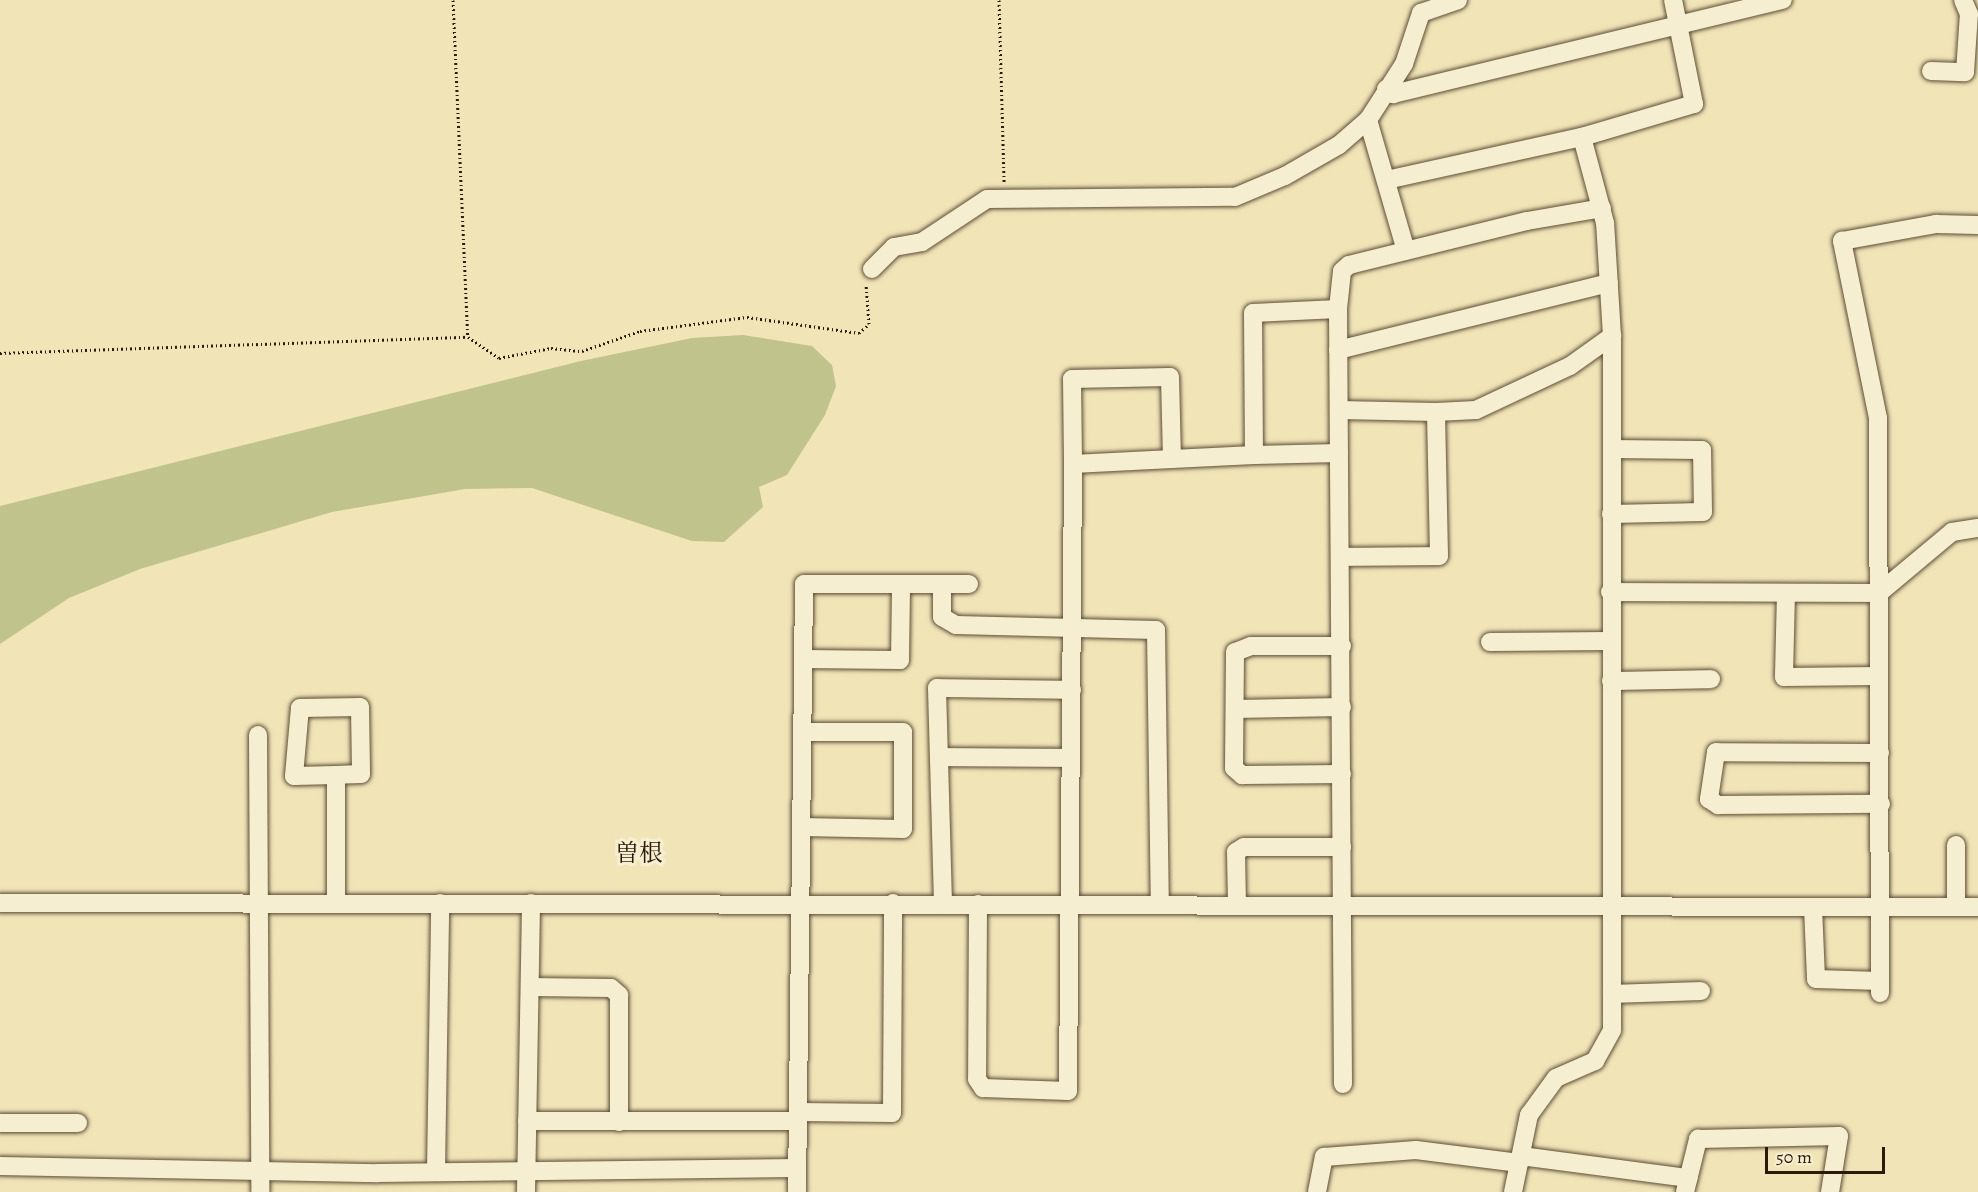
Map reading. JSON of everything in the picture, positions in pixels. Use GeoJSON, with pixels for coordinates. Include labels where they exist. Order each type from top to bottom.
{"type":"FeatureCollection","features":[{"type":"Feature","properties":{"kind":"street"},"geometry":{"type":"LineString","coordinates":[[872,269],[894,247],[922,242],[987,199],[1235,196],[1317,159],[1368,120],[1416,38],[1421,13],[1458,0]]}},
{"type":"Feature","properties":{"kind":"street"},"geometry":{"type":"LineString","coordinates":[[1386,180],[1582,137],[1694,104],[1672,0]]}},
{"type":"Feature","properties":{"kind":"street"},"geometry":{"type":"LineString","coordinates":[[1386,89],[1393,94],[1679,26],[1760,3],[1783,0]]}},
{"type":"Feature","properties":{"kind":"street"},"geometry":{"type":"LineString","coordinates":[[1931,70],[1965,72],[1969,14],[1963,0]]}},
{"type":"Feature","properties":{"kind":"street"},"geometry":{"type":"LineString","coordinates":[[1368,120],[1406,251]]}},
{"type":"Feature","properties":{"kind":"street"},"geometry":{"type":"LineString","coordinates":[[1513,1192],[1529,1115],[1556,1078],[1595,1061],[1612,1030],[1610,592],[1612,336],[1602,208],[1582,137]]}},
{"type":"Feature","properties":{"kind":"street"},"geometry":{"type":"LineString","coordinates":[[1343,1084],[1342,646],[1338,350],[1338,309],[1342,271],[1349,265],[1406,251],[1602,208]]}},
{"type":"Feature","properties":{"kind":"street"},"geometry":{"type":"LineString","coordinates":[[1813,907],[1816,979],[1880,987],[1878,418],[1842,241],[1936,224],[1978,225]]}},
{"type":"Feature","properties":{"kind":"street"},"geometry":{"type":"LineString","coordinates":[[1338,350],[1609,283]]}},
{"type":"Feature","properties":{"kind":"street"},"geometry":{"type":"LineString","coordinates":[[1254,455],[1253,313],[1338,309]]}},
{"type":"Feature","properties":{"kind":"street"},"geometry":{"type":"LineString","coordinates":[[1339,410],[1436,412],[1476,410],[1570,366],[1612,336]]}},
{"type":"Feature","properties":{"kind":"street"},"geometry":{"type":"LineString","coordinates":[[978,904],[977,1079],[982,1088],[1068,1091],[1068,904],[1073,628],[1072,379],[1170,376],[1172,459]]}},
{"type":"Feature","properties":{"kind":"street"},"geometry":{"type":"LineString","coordinates":[[1341,557],[1439,556],[1436,412]]}},
{"type":"Feature","properties":{"kind":"street"},"geometry":{"type":"LineString","coordinates":[[1611,448],[1702,450],[1703,512],[1611,514]]}},
{"type":"Feature","properties":{"kind":"street"},"geometry":{"type":"LineString","coordinates":[[1072,464],[1339,453]]}},
{"type":"Feature","properties":{"kind":"street"},"geometry":{"type":"LineString","coordinates":[[1610,592],[1878,593],[1952,532],[1978,528]]}},
{"type":"Feature","properties":{"kind":"street"},"geometry":{"type":"LineString","coordinates":[[797,1192],[804,584],[969,584]]}},
{"type":"Feature","properties":{"kind":"street"},"geometry":{"type":"LineString","coordinates":[[803,659],[900,660],[901,584]]}},
{"type":"Feature","properties":{"kind":"street"},"geometry":{"type":"LineString","coordinates":[[942,584],[942,617],[956,625],[1156,630],[1160,904]]}},
{"type":"Feature","properties":{"kind":"street"},"geometry":{"type":"LineString","coordinates":[[1786,593],[1784,676],[1880,676]]}},
{"type":"Feature","properties":{"kind":"street"},"geometry":{"type":"LineString","coordinates":[[1490,642],[1610,641]]}},
{"type":"Feature","properties":{"kind":"street"},"geometry":{"type":"LineString","coordinates":[[1342,646],[1251,646],[1235,652],[1234,709],[1234,768],[1242,775],[1342,774]]}},
{"type":"Feature","properties":{"kind":"street"},"geometry":{"type":"LineString","coordinates":[[1611,681],[1711,679]]}},
{"type":"Feature","properties":{"kind":"street"},"geometry":{"type":"LineString","coordinates":[[943,903],[938,688],[1072,690]]}},
{"type":"Feature","properties":{"kind":"street"},"geometry":{"type":"LineString","coordinates":[[360,707],[361,774],[336,775],[294,776],[300,708],[360,707]]}},
{"type":"Feature","properties":{"kind":"street"},"geometry":{"type":"LineString","coordinates":[[1234,709],[1342,707]]}},
{"type":"Feature","properties":{"kind":"street"},"geometry":{"type":"LineString","coordinates":[[802,732],[903,732],[903,829],[802,827]]}},
{"type":"Feature","properties":{"kind":"street"},"geometry":{"type":"LineString","coordinates":[[258,735],[260,1192]]}},
{"type":"Feature","properties":{"kind":"street"},"geometry":{"type":"LineString","coordinates":[[1880,753],[1716,752],[1709,799],[1718,805],[1881,804]]}},
{"type":"Feature","properties":{"kind":"street"},"geometry":{"type":"LineString","coordinates":[[939,757],[1070,758]]}},
{"type":"Feature","properties":{"kind":"street"},"geometry":{"type":"LineString","coordinates":[[336,775],[336,903]]}},
{"type":"Feature","properties":{"kind":"street"},"geometry":{"type":"LineString","coordinates":[[1956,845],[1956,907]]}},
{"type":"Feature","properties":{"kind":"street"},"geometry":{"type":"LineString","coordinates":[[1237,904],[1236,852],[1244,847],[1342,847]]}},
{"type":"Feature","properties":{"kind":"street"},"geometry":{"type":"LineString","coordinates":[[0,903],[1612,904],[1978,907]]}},
{"type":"Feature","properties":{"kind":"street"},"geometry":{"type":"LineString","coordinates":[[436,1172],[440,903]]}},
{"type":"Feature","properties":{"kind":"street"},"geometry":{"type":"LineString","coordinates":[[526,1192],[531,903]]}},
{"type":"Feature","properties":{"kind":"street"},"geometry":{"type":"LineString","coordinates":[[528,1121],[619,1122],[892,1113],[893,903]]}},
{"type":"Feature","properties":{"kind":"street"},"geometry":{"type":"LineString","coordinates":[[530,987],[611,988],[619,995],[619,1122]]}},
{"type":"Feature","properties":{"kind":"street"},"geometry":{"type":"LineString","coordinates":[[1612,994],[1701,992]]}},
{"type":"Feature","properties":{"kind":"street"},"geometry":{"type":"LineString","coordinates":[[0,1123],[78,1123]]}},
{"type":"Feature","properties":{"kind":"street"},"geometry":{"type":"LineString","coordinates":[[1317,1192],[1324,1157],[1416,1150],[1520,1160],[1687,1185],[1698,1139],[1839,1136],[1830,1192]]}},
{"type":"Feature","properties":{"kind":"street"},"geometry":{"type":"LineString","coordinates":[[0,1166],[260,1172],[797,1168]]}},
{"type":"Feature","properties":{"kind":"path"},"geometry":{"type":"LineString","coordinates":[[453,0],[468,337]]}},
{"type":"Feature","properties":{"kind":"path"},"geometry":{"type":"LineString","coordinates":[[999,0],[1005,198]]}},
{"type":"Feature","properties":{"kind":"path"},"geometry":{"type":"LineString","coordinates":[[0,352],[468,337],[498,358],[551,348],[582,351],[640,331],[747,317],[859,333],[869,324],[864,290],[872,269]]}},
{"type":"Feature","properties":{"kind":"green space"},"geometry":{"type":"Polygon","coordinates":[[[743,335],[812,346],[832,365],[836,386],[825,415],[787,475],[759,487],[763,507],[724,542],[692,541],[532,488],[465,489],[332,512],[140,569],[69,598],[0,644],[0,506],[581,361],[692,338],[743,335]]]}},
{"type":"Feature","properties":{"kind":"district","name":"曽根"},"geometry":{"type":"Point","coordinates":[639,854]}}]}
